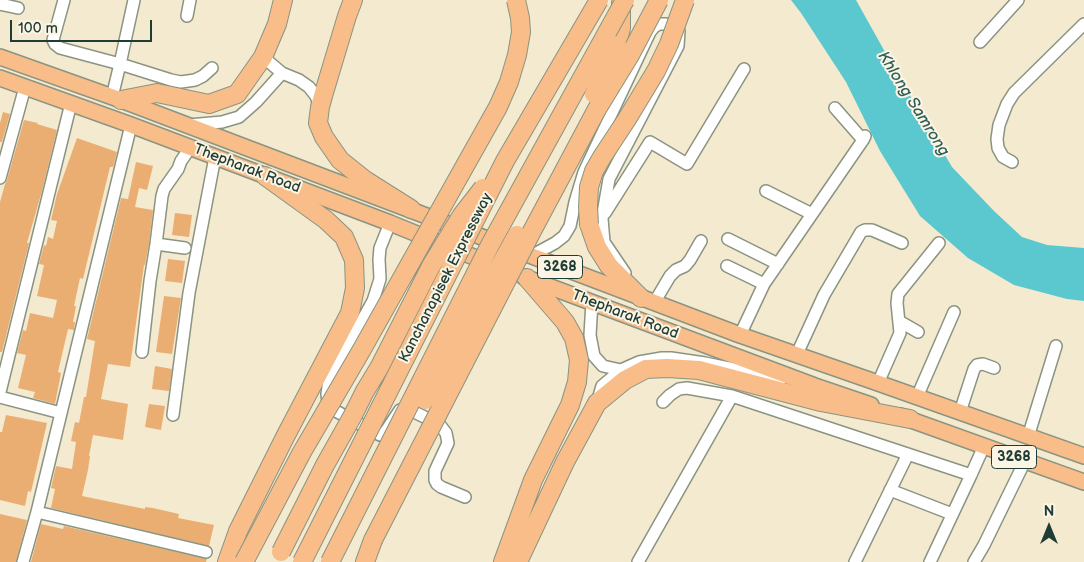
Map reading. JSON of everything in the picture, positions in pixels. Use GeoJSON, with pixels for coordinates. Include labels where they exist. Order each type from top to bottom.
{"type":"FeatureCollection","features":[{"type":"Feature","properties":{"kind":"highway"},"geometry":{"type":"LineString","coordinates":[[116,98],[157,93],[208,104],[237,94],[263,57],[277,24],[283,0]]}},
{"type":"Feature","properties":{"kind":"highway"},"geometry":{"type":"LineString","coordinates":[[353,0],[320,108],[318,123],[324,136],[340,159],[365,180],[410,209]]}},
{"type":"Feature","properties":{"kind":"highway"},"geometry":{"type":"LineString","coordinates":[[244,562],[302,452],[361,352],[498,107],[509,82],[519,48],[521,32],[516,0]]}},
{"type":"Feature","properties":{"kind":"highway","name":"Kanchanapisek Expressway"},"geometry":{"type":"LineString","coordinates":[[302,562],[505,162],[599,0]]}},
{"type":"Feature","properties":{"kind":"highway"},"geometry":{"type":"LineString","coordinates":[[345,534],[398,451],[598,86],[617,45],[621,28],[623,0]]}},
{"type":"Feature","properties":{"kind":"highway","name":"Kanchanapisek Expressway"},"geometry":{"type":"LineString","coordinates":[[330,562],[490,245],[623,0]]}},
{"type":"Feature","properties":{"kind":"highway"},"geometry":{"type":"LineString","coordinates":[[365,562],[374,540],[535,225],[597,108],[630,55],[658,0]]}},
{"type":"Feature","properties":{"kind":"highway"},"geometry":{"type":"LineString","coordinates":[[648,300],[610,266],[597,247],[596,222],[588,200],[589,187],[594,171],[602,157],[656,71],[669,44],[685,0]]}},
{"type":"Feature","properties":{"kind":"highway"},"geometry":{"type":"LineString","coordinates":[[278,557],[431,266],[462,215],[505,162]]}},
{"type":"Feature","properties":{"kind":"highway"},"geometry":{"type":"LineString","coordinates":[[227,562],[242,522],[350,313],[355,288],[354,260],[344,237],[326,220],[265,176]]}},
{"type":"Feature","properties":{"kind":"highway"},"geometry":{"type":"LineString","coordinates":[[503,562],[533,480],[570,405],[577,382],[579,360],[574,338],[565,322],[526,278]]}},
{"type":"Feature","properties":{"kind":"highway"},"geometry":{"type":"LineString","coordinates":[[518,562],[596,403],[625,380],[646,369],[699,370],[821,402],[910,419]]}},
{"type":"Feature","properties":{"kind":"main road","name":"Thepharak Road"},"geometry":{"type":"LineString","coordinates":[[0,57],[116,98],[740,334],[1084,456]]}},
{"type":"Feature","properties":{"kind":"main road","name":"Thepharak Road"},"geometry":{"type":"LineString","coordinates":[[0,78],[131,125],[390,223],[526,278],[815,386],[1084,482]]}},
{"type":"Feature","properties":{"kind":"street"},"geometry":{"type":"LineString","coordinates":[[64,0],[53,40],[60,48],[181,82],[195,80],[212,68]]}},
{"type":"Feature","properties":{"kind":"street"},"geometry":{"type":"LineString","coordinates":[[116,98],[120,64],[134,0]]}},
{"type":"Feature","properties":{"kind":"street"},"geometry":{"type":"LineString","coordinates":[[187,16],[190,0]]}},
{"type":"Feature","properties":{"kind":"street"},"geometry":{"type":"LineString","coordinates":[[980,42],[1018,0]]}},
{"type":"Feature","properties":{"kind":"street"},"geometry":{"type":"LineString","coordinates":[[0,4],[18,8]]}},
{"type":"Feature","properties":{"kind":"street"},"geometry":{"type":"LineString","coordinates":[[531,256],[564,236],[570,226],[584,172],[650,32],[659,24],[672,25],[678,32],[678,46],[609,179],[596,222]]}},
{"type":"Feature","properties":{"kind":"street"},"geometry":{"type":"LineString","coordinates":[[1012,162],[1003,157],[998,148],[997,138],[999,125],[1007,104],[1014,93],[1084,24]]}},
{"type":"Feature","properties":{"kind":"street"},"geometry":{"type":"LineString","coordinates":[[263,57],[282,73],[299,80],[309,87],[316,96],[320,108]]}},
{"type":"Feature","properties":{"kind":"street"},"geometry":{"type":"LineString","coordinates":[[596,222],[650,142],[687,164],[744,69]]}},
{"type":"Feature","properties":{"kind":"street"},"geometry":{"type":"LineString","coordinates":[[188,125],[222,122],[239,117],[256,102],[282,73]]}},
{"type":"Feature","properties":{"kind":"street"},"geometry":{"type":"LineString","coordinates":[[0,178],[25,87]]}},
{"type":"Feature","properties":{"kind":"street"},"geometry":{"type":"LineString","coordinates":[[0,392],[71,103]]}},
{"type":"Feature","properties":{"kind":"street"},"geometry":{"type":"LineString","coordinates":[[740,334],[764,284],[864,138],[835,108]]}},
{"type":"Feature","properties":{"kind":"street"},"geometry":{"type":"LineString","coordinates":[[24,562],[131,125]]}},
{"type":"Feature","properties":{"kind":"street"},"geometry":{"type":"LineString","coordinates":[[142,352],[162,196],[164,189],[190,148]]}},
{"type":"Feature","properties":{"kind":"street"},"geometry":{"type":"LineString","coordinates":[[173,415],[189,292],[215,157]]}},
{"type":"Feature","properties":{"kind":"street"},"geometry":{"type":"LineString","coordinates":[[766,191],[812,214]]}},
{"type":"Feature","properties":{"kind":"street"},"geometry":{"type":"LineString","coordinates":[[390,223],[380,248],[380,279],[374,301],[329,380],[328,403],[332,409],[380,436],[386,431],[400,410],[408,409],[439,424],[446,433],[448,443],[435,471],[435,480],[442,487],[465,497]]}},
{"type":"Feature","properties":{"kind":"street"},"geometry":{"type":"LineString","coordinates":[[798,354],[824,295],[861,232],[872,230],[902,243]]}},
{"type":"Feature","properties":{"kind":"street"},"geometry":{"type":"LineString","coordinates":[[728,239],[778,264]]}},
{"type":"Feature","properties":{"kind":"street"},"geometry":{"type":"LineString","coordinates":[[648,300],[676,270],[685,266],[701,241]]}},
{"type":"Feature","properties":{"kind":"street"},"geometry":{"type":"LineString","coordinates":[[878,382],[900,333],[898,294],[939,243]]}},
{"type":"Feature","properties":{"kind":"street"},"geometry":{"type":"LineString","coordinates":[[156,244],[185,248]]}},
{"type":"Feature","properties":{"kind":"street"},"geometry":{"type":"LineString","coordinates":[[727,266],[764,284]]}},
{"type":"Feature","properties":{"kind":"street"},"geometry":{"type":"LineString","coordinates":[[592,302],[590,335],[594,356],[603,366],[621,370]]}},
{"type":"Feature","properties":{"kind":"street"},"geometry":{"type":"LineString","coordinates":[[917,397],[954,312]]}},
{"type":"Feature","properties":{"kind":"street"},"geometry":{"type":"LineString","coordinates":[[899,321],[918,332]]}},
{"type":"Feature","properties":{"kind":"street"},"geometry":{"type":"LineString","coordinates":[[1028,437],[1056,346]]}},
{"type":"Feature","properties":{"kind":"street"},"geometry":{"type":"LineString","coordinates":[[596,403],[602,386],[621,370],[640,362],[662,358],[705,363],[815,386]]}},
{"type":"Feature","properties":{"kind":"street"},"geometry":{"type":"LineString","coordinates":[[960,412],[977,364],[994,368]]}},
{"type":"Feature","properties":{"kind":"street"},"geometry":{"type":"LineString","coordinates":[[663,402],[679,389],[687,388],[732,396],[971,475]]}},
{"type":"Feature","properties":{"kind":"street"},"geometry":{"type":"LineString","coordinates":[[638,562],[732,396]]}},
{"type":"Feature","properties":{"kind":"street"},"geometry":{"type":"LineString","coordinates":[[0,397],[61,413]]}},
{"type":"Feature","properties":{"kind":"street"},"geometry":{"type":"LineString","coordinates":[[930,562],[984,446]]}},
{"type":"Feature","properties":{"kind":"street"},"geometry":{"type":"LineString","coordinates":[[855,562],[908,454]]}},
{"type":"Feature","properties":{"kind":"street"},"geometry":{"type":"LineString","coordinates":[[974,562],[1025,461]]}},
{"type":"Feature","properties":{"kind":"street"},"geometry":{"type":"LineString","coordinates":[[890,490],[952,514]]}},
{"type":"Feature","properties":{"kind":"street"},"geometry":{"type":"LineString","coordinates":[[37,512],[206,552]]}},
{"type":"Feature","properties":{"kind":"water","name":"Khlong Samrong"},"geometry":{"type":"Polygon","coordinates":[[[791,0],[856,0],[952,167],[1022,237],[1047,245],[1084,248],[1084,301],[1067,299],[1014,285],[968,258],[920,216],[880,151],[846,82],[791,0]]]}},
{"type":"Feature","properties":{"kind":"building"},"geometry":{"type":"Polygon","coordinates":[[[3,112],[10,114],[2,142],[0,142],[0,123],[3,112]]]}},
{"type":"Feature","properties":{"kind":"building"},"geometry":{"type":"Polygon","coordinates":[[[24,120],[57,130],[27,243],[29,243],[2,352],[0,352],[0,202],[24,120]]]}},
{"type":"Feature","properties":{"kind":"building"},"geometry":{"type":"Polygon","coordinates":[[[77,138],[117,152],[113,167],[110,167],[83,279],[80,278],[74,306],[76,306],[73,322],[75,322],[74,330],[68,329],[58,372],[61,373],[55,404],[33,398],[35,392],[18,388],[26,355],[17,353],[23,330],[26,331],[30,313],[53,318],[57,300],[37,296],[44,265],[39,264],[48,237],[53,239],[57,221],[51,220],[57,194],[77,138]]]}},
{"type":"Feature","properties":{"kind":"building"},"geometry":{"type":"Polygon","coordinates":[[[136,162],[153,166],[147,190],[139,188],[135,207],[153,210],[149,243],[144,265],[130,367],[108,364],[101,399],[128,404],[123,440],[93,435],[82,496],[145,509],[145,507],[153,508],[179,514],[178,518],[214,525],[209,546],[51,508],[55,489],[51,488],[56,466],[72,469],[76,442],[71,441],[75,422],[79,423],[84,397],[86,397],[95,341],[87,339],[121,198],[128,199],[136,162]]]}},
{"type":"Feature","properties":{"kind":"building"},"geometry":{"type":"Polygon","coordinates":[[[175,213],[192,215],[189,237],[172,235],[175,213]]]}},
{"type":"Feature","properties":{"kind":"building"},"geometry":{"type":"Polygon","coordinates":[[[168,259],[185,261],[182,283],[165,281],[168,259]]]}},
{"type":"Feature","properties":{"kind":"building"},"geometry":{"type":"Polygon","coordinates":[[[164,296],[181,298],[172,354],[156,352],[164,296]]]}},
{"type":"Feature","properties":{"kind":"building"},"geometry":{"type":"Polygon","coordinates":[[[155,366],[172,369],[169,391],[152,389],[155,366]]]}},
{"type":"Feature","properties":{"kind":"building"},"geometry":{"type":"Polygon","coordinates":[[[149,404],[165,406],[161,430],[145,427],[149,404]]]}},
{"type":"Feature","properties":{"kind":"building"},"geometry":{"type":"Polygon","coordinates":[[[6,415],[47,423],[31,492],[28,491],[25,506],[0,500],[0,432],[2,432],[6,415]]]}},
{"type":"Feature","properties":{"kind":"building"},"geometry":{"type":"Polygon","coordinates":[[[0,514],[27,520],[16,562],[0,562],[0,514]]]}},
{"type":"Feature","properties":{"kind":"building"},"geometry":{"type":"Polygon","coordinates":[[[41,524],[63,529],[64,526],[207,559],[206,562],[31,562],[41,524]]]}}]}
